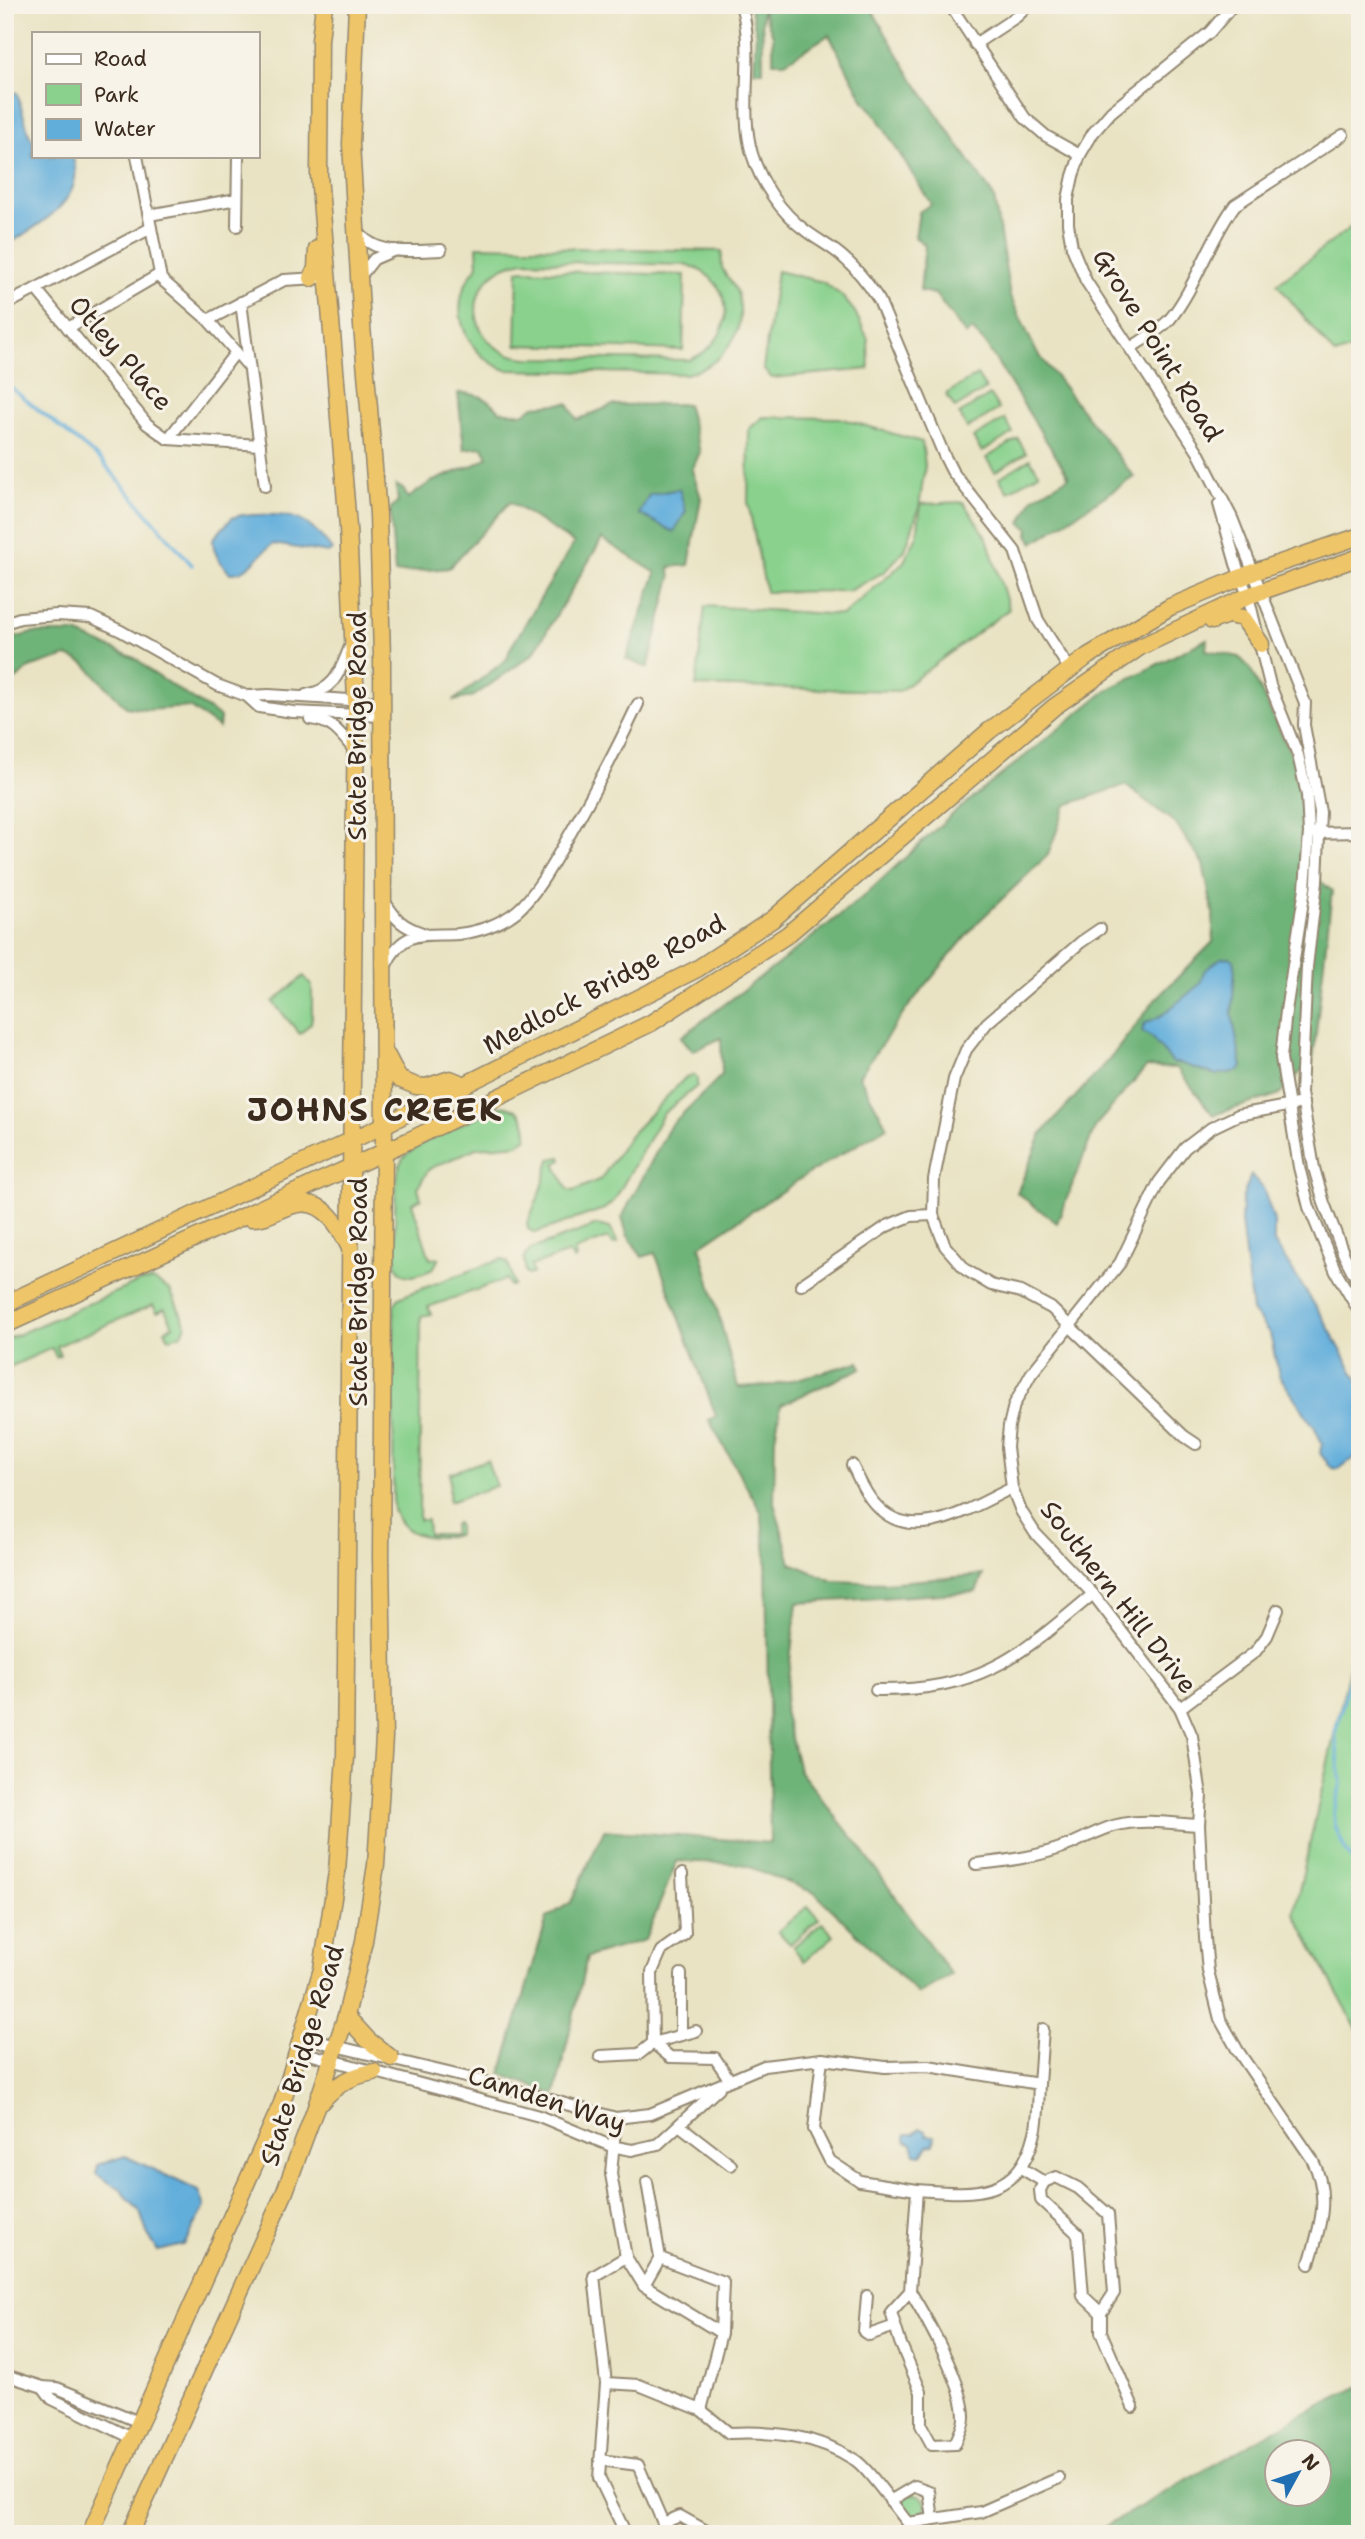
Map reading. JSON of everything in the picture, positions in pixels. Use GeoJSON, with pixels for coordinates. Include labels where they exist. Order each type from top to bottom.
{"type":"FeatureCollection","features":[{"type":"Feature","properties":{"kind":"highway","name":"State Bridge Road"},"geometry":{"type":"LineString","coordinates":[[90,2534],[282,2104],[322,1969],[335,1884],[345,1757],[356,708],[348,527],[319,278],[320,40],[324,5]]}},
{"type":"Feature","properties":{"kind":"highway","name":"State Bridge Road"},"geometry":{"type":"LineString","coordinates":[[130,2534],[284,2194],[315,2110],[346,2016],[364,1941],[376,1865],[384,1737],[381,1544],[384,1152],[382,709],[378,514],[351,144],[358,5]]}},
{"type":"Feature","properties":{"kind":"highway","name":"Medlock Bridge Road"},"geometry":{"type":"LineString","coordinates":[[5,1304],[384,1125],[697,969],[773,919],[989,731],[1088,656],[1170,607],[1247,574],[1360,537]]}},
{"type":"Feature","properties":{"kind":"highway","name":"Medlock Bridge Road"},"geometry":{"type":"LineString","coordinates":[[5,1325],[384,1152],[651,1023],[787,935],[1054,707],[1140,648],[1255,593],[1360,557]]}},
{"type":"Feature","properties":{"kind":"highway","name":"Medlock Bridge Road"},"geometry":{"type":"LineString","coordinates":[[1088,683],[1098,682],[1119,672],[1194,630],[1227,615],[1243,618],[1261,644]]}},
{"type":"Feature","properties":{"kind":"highway"},"geometry":{"type":"LineString","coordinates":[[384,1051],[394,1073],[406,1083],[426,1087],[450,1079],[465,1084]]}},
{"type":"Feature","properties":{"kind":"highway"},"geometry":{"type":"LineString","coordinates":[[238,1217],[261,1219],[298,1204],[315,1205],[335,1220],[350,1250]]}},
{"type":"Feature","properties":{"kind":"highway"},"geometry":{"type":"LineString","coordinates":[[346,2016],[368,2040],[391,2059]]}},
{"type":"Feature","properties":{"kind":"highway"},"geometry":{"type":"LineString","coordinates":[[315,2110],[340,2084],[357,2075],[374,2072]]}},
{"type":"Feature","properties":{"kind":"street"},"geometry":{"type":"LineString","coordinates":[[741,5],[746,46],[747,127],[752,153],[761,177],[786,213],[803,229],[843,257],[864,278],[879,300],[952,471],[1015,551],[1038,620],[1070,670]]}},
{"type":"Feature","properties":{"kind":"street"},"geometry":{"type":"LineString","coordinates":[[950,5],[1025,118],[1046,136],[1080,155]]}},
{"type":"Feature","properties":{"kind":"street"},"geometry":{"type":"LineString","coordinates":[[975,44],[1016,17],[1029,5]]}},
{"type":"Feature","properties":{"kind":"street","name":"Grove Point Road"},"geometry":{"type":"LineString","coordinates":[[1233,5],[1210,32],[1111,113],[1093,133],[1080,155],[1073,176],[1068,199],[1068,224],[1072,247],[1086,281],[1198,452],[1232,518],[1255,593]]}},
{"type":"Feature","properties":{"kind":"street"},"geometry":{"type":"LineString","coordinates":[[1130,348],[1154,333],[1173,315],[1222,222],[1235,205],[1343,135]]}},
{"type":"Feature","properties":{"kind":"street"},"geometry":{"type":"LineString","coordinates":[[137,158],[161,279],[208,320],[249,367]]}},
{"type":"Feature","properties":{"kind":"street"},"geometry":{"type":"LineString","coordinates":[[237,158],[237,226]]}},
{"type":"Feature","properties":{"kind":"street"},"geometry":{"type":"LineString","coordinates":[[149,215],[237,199]]}},
{"type":"Feature","properties":{"kind":"street"},"geometry":{"type":"LineString","coordinates":[[356,227],[368,243],[395,250],[441,250]]}},
{"type":"Feature","properties":{"kind":"street"},"geometry":{"type":"LineString","coordinates":[[5,305],[151,228]]}},
{"type":"Feature","properties":{"kind":"street"},"geometry":{"type":"LineString","coordinates":[[359,278],[374,259],[395,250]]}},
{"type":"Feature","properties":{"kind":"street"},"geometry":{"type":"LineString","coordinates":[[68,328],[160,274]]}},
{"type":"Feature","properties":{"kind":"street"},"geometry":{"type":"LineString","coordinates":[[208,320],[284,280],[319,278]]}},
{"type":"Feature","properties":{"kind":"street","name":"Otley Place"},"geometry":{"type":"LineString","coordinates":[[36,289],[147,424],[169,439],[260,445]]}},
{"type":"Feature","properties":{"kind":"street"},"geometry":{"type":"LineString","coordinates":[[241,302],[265,486]]}},
{"type":"Feature","properties":{"kind":"street"},"geometry":{"type":"LineString","coordinates":[[169,439],[236,352]]}},
{"type":"Feature","properties":{"kind":"street"},"geometry":{"type":"LineString","coordinates":[[1255,593],[1261,644],[1270,685],[1298,755],[1313,833],[1317,882],[1308,956],[1302,1051],[1303,1103],[1314,1168],[1324,1203],[1344,1255],[1360,1286]]}},
{"type":"Feature","properties":{"kind":"street"},"geometry":{"type":"LineString","coordinates":[[1255,593],[1273,625],[1305,703],[1304,725],[1320,813],[1313,833],[1281,1058],[1309,1207],[1336,1272],[1360,1313]]}},
{"type":"Feature","properties":{"kind":"street"},"geometry":{"type":"LineString","coordinates":[[5,623],[20,618],[57,615],[91,617],[217,685],[247,696],[260,706],[293,712],[382,709]]}},
{"type":"Feature","properties":{"kind":"street"},"geometry":{"type":"LineString","coordinates":[[293,698],[316,694],[331,685],[337,679],[353,640]]}},
{"type":"Feature","properties":{"kind":"street"},"geometry":{"type":"LineString","coordinates":[[247,696],[269,695],[356,708]]}},
{"type":"Feature","properties":{"kind":"street"},"geometry":{"type":"LineString","coordinates":[[383,971],[398,945],[407,939],[425,934],[459,934],[486,928],[517,911],[548,872],[601,780],[638,704]]}},
{"type":"Feature","properties":{"kind":"street"},"geometry":{"type":"LineString","coordinates":[[293,712],[300,719],[327,722],[336,727],[355,751]]}},
{"type":"Feature","properties":{"kind":"street"},"geometry":{"type":"LineString","coordinates":[[1313,833],[1360,832]]}},
{"type":"Feature","properties":{"kind":"street"},"geometry":{"type":"LineString","coordinates":[[383,899],[398,922],[425,934]]}},
{"type":"Feature","properties":{"kind":"street"},"geometry":{"type":"LineString","coordinates":[[1100,929],[1081,942],[988,1023],[965,1050],[954,1079],[936,1167],[933,1214],[945,1246],[966,1270],[991,1285],[1037,1299],[1184,1436],[1196,1444]]}},
{"type":"Feature","properties":{"kind":"street","name":"Southern Hill Drive"},"geometry":{"type":"LineString","coordinates":[[1303,1103],[1238,1115],[1210,1128],[1185,1148],[1159,1182],[1120,1263],[1031,1374],[1014,1405],[1007,1447],[1012,1488],[1021,1511],[1035,1533],[1093,1594],[1180,1708],[1192,1736],[1200,1795],[1199,1825],[1208,1971],[1220,2019],[1238,2051],[1312,2159],[1320,2176],[1323,2199],[1321,2221],[1309,2264]]}},
{"type":"Feature","properties":{"kind":"street"},"geometry":{"type":"LineString","coordinates":[[801,1285],[887,1226],[911,1216],[933,1214]]}},
{"type":"Feature","properties":{"kind":"street"},"geometry":{"type":"LineString","coordinates":[[852,1465],[876,1506],[892,1517],[911,1523],[927,1524],[943,1520],[1012,1488]]}},
{"type":"Feature","properties":{"kind":"street"},"geometry":{"type":"LineString","coordinates":[[876,1689],[908,1690],[936,1686],[990,1670],[1032,1646],[1093,1594]]}},
{"type":"Feature","properties":{"kind":"street"},"geometry":{"type":"LineString","coordinates":[[1180,1708],[1255,1652],[1267,1636],[1278,1609]]}},
{"type":"Feature","properties":{"kind":"street"},"geometry":{"type":"LineString","coordinates":[[976,1864],[1040,1855],[1123,1824],[1143,1822],[1199,1825]]}},
{"type":"Feature","properties":{"kind":"street"},"geometry":{"type":"LineString","coordinates":[[682,1874],[685,1934],[661,1951],[652,1972],[653,2043],[670,2057],[715,2058],[729,2079],[764,2066],[822,2059],[885,2067],[928,2066],[1039,2084]]}},
{"type":"Feature","properties":{"kind":"street"},"geometry":{"type":"LineString","coordinates":[[681,1974],[681,2035]]}},
{"type":"Feature","properties":{"kind":"street"},"geometry":{"type":"LineString","coordinates":[[822,2059],[814,2129],[830,2161],[860,2181],[917,2190],[964,2193],[989,2189],[1011,2179],[1026,2164],[1036,2131],[1043,2029]]}},
{"type":"Feature","properties":{"kind":"street"},"geometry":{"type":"LineString","coordinates":[[600,2056],[639,2054],[653,2043],[696,2031]]}},
{"type":"Feature","properties":{"kind":"street"},"geometry":{"type":"LineString","coordinates":[[301,2043],[333,2053]]}},
{"type":"Feature","properties":{"kind":"street","name":"Camden Way"},"geometry":{"type":"LineString","coordinates":[[333,2053],[391,2059],[616,2118],[650,2114],[729,2079]]}},
{"type":"Feature","properties":{"kind":"street","name":"Camden Way"},"geometry":{"type":"LineString","coordinates":[[333,2053],[374,2072],[539,2116],[614,2147],[632,2150],[657,2144],[729,2079]]}},
{"type":"Feature","properties":{"kind":"street"},"geometry":{"type":"LineString","coordinates":[[616,2118],[611,2175],[626,2257],[644,2286],[721,2333]]}},
{"type":"Feature","properties":{"kind":"street"},"geometry":{"type":"LineString","coordinates":[[680,2125],[731,2165]]}},
{"type":"Feature","properties":{"kind":"street"},"geometry":{"type":"LineString","coordinates":[[1021,2168],[1044,2182]]}},
{"type":"Feature","properties":{"kind":"street"},"geometry":{"type":"LineString","coordinates":[[1101,2313],[1083,2296],[1077,2234],[1041,2200],[1040,2190],[1044,2182],[1056,2177],[1078,2188],[1108,2214],[1114,2293],[1101,2313],[1101,2332],[1133,2407]]}},
{"type":"Feature","properties":{"kind":"street"},"geometry":{"type":"LineString","coordinates":[[644,2286],[660,2258],[647,2182]]}},
{"type":"Feature","properties":{"kind":"street"},"geometry":{"type":"LineString","coordinates":[[910,2291],[891,2312],[921,2392],[921,2425],[932,2445],[955,2444],[964,2419],[958,2388],[926,2316],[910,2291],[917,2190]]}},
{"type":"Feature","properties":{"kind":"street"},"geometry":{"type":"LineString","coordinates":[[626,2257],[593,2276],[606,2383],[599,2478],[626,2534]]}},
{"type":"Feature","properties":{"kind":"street"},"geometry":{"type":"LineString","coordinates":[[660,2258],[723,2282],[721,2333],[701,2410]]}},
{"type":"Feature","properties":{"kind":"street"},"geometry":{"type":"LineString","coordinates":[[867,2296],[864,2332],[869,2335],[895,2326]]}},
{"type":"Feature","properties":{"kind":"street"},"geometry":{"type":"LineString","coordinates":[[5,2375],[43,2387],[57,2388],[113,2412],[136,2430]]}},
{"type":"Feature","properties":{"kind":"street"},"geometry":{"type":"LineString","coordinates":[[606,2383],[639,2385],[701,2410],[729,2432],[770,2431],[811,2440],[857,2460],[908,2522],[981,2512],[1059,2478]]}},
{"type":"Feature","properties":{"kind":"street"},"geometry":{"type":"LineString","coordinates":[[43,2387],[52,2399],[112,2428],[136,2430]]}},
{"type":"Feature","properties":{"kind":"street"},"geometry":{"type":"LineString","coordinates":[[600,2460],[638,2465],[664,2529],[680,2516],[712,2534]]}},
{"type":"Feature","properties":{"kind":"street"},"geometry":{"type":"LineString","coordinates":[[890,2501],[915,2486],[922,2488],[929,2491],[933,2519]]}},
{"type":"Feature","properties":{"kind":"green space"},"geometry":{"type":"Polygon","coordinates":[[[750,5],[869,5],[911,76],[994,197],[1010,296],[1036,351],[1134,477],[1033,543],[1028,534],[1029,529],[1021,523],[1033,498],[1069,477],[985,343],[972,330],[966,335],[935,294],[920,291],[925,245],[915,237],[919,212],[931,204],[875,114],[864,101],[829,35],[785,62],[773,62],[773,36],[762,8],[763,71],[754,71],[756,32],[750,5]]]}},
{"type":"Feature","properties":{"kind":"green space"},"geometry":{"type":"Polygon","coordinates":[[[1360,220],[1360,346],[1335,355],[1277,284],[1360,220]]]}},
{"type":"Feature","properties":{"kind":"green space"},"geometry":{"type":"Polygon","coordinates":[[[477,246],[722,251],[722,267],[738,296],[739,323],[729,346],[720,356],[699,370],[686,374],[506,370],[478,352],[463,326],[460,311],[462,295],[478,266],[477,246]],[[524,261],[502,268],[487,280],[478,295],[476,312],[480,328],[491,343],[507,353],[529,358],[689,360],[705,351],[716,340],[726,312],[716,284],[705,273],[688,265],[524,261]]]}},
{"type":"Feature","properties":{"kind":"green space"},"geometry":{"type":"Polygon","coordinates":[[[518,270],[685,275],[683,350],[516,345],[518,270]]]}},
{"type":"Feature","properties":{"kind":"green space"},"geometry":{"type":"Polygon","coordinates":[[[777,271],[823,282],[842,296],[855,312],[868,339],[869,369],[772,378],[763,369],[777,271]]]}},
{"type":"Feature","properties":{"kind":"green space"},"geometry":{"type":"Polygon","coordinates":[[[977,375],[986,389],[955,408],[946,394],[977,375]]]}},
{"type":"Feature","properties":{"kind":"green space"},"geometry":{"type":"Polygon","coordinates":[[[458,393],[481,397],[500,411],[523,414],[534,406],[568,403],[577,420],[613,405],[687,404],[700,452],[692,470],[701,498],[689,565],[669,567],[671,577],[648,668],[626,659],[656,573],[602,539],[533,654],[474,696],[453,701],[507,659],[510,649],[574,543],[510,502],[449,568],[395,573],[390,509],[398,502],[396,485],[403,489],[408,498],[431,482],[488,457],[483,447],[464,449],[458,393]]]}},
{"type":"Feature","properties":{"kind":"green space"},"geometry":{"type":"Polygon","coordinates":[[[990,395],[999,409],[967,428],[959,414],[990,395]]]}},
{"type":"Feature","properties":{"kind":"green space"},"geometry":{"type":"Polygon","coordinates":[[[763,417],[839,418],[922,442],[925,465],[919,508],[905,550],[884,572],[849,591],[766,592],[748,503],[749,429],[763,417]]]}},
{"type":"Feature","properties":{"kind":"green space"},"geometry":{"type":"Polygon","coordinates":[[[1005,419],[1013,433],[982,452],[973,438],[1005,419]]]}},
{"type":"Feature","properties":{"kind":"green space"},"geometry":{"type":"Polygon","coordinates":[[[1018,439],[1026,453],[995,472],[986,458],[1018,439]]]}},
{"type":"Feature","properties":{"kind":"green space"},"geometry":{"type":"Polygon","coordinates":[[[1030,459],[1039,473],[1008,492],[999,478],[1030,459]]]}},
{"type":"Feature","properties":{"kind":"green space"},"geometry":{"type":"Polygon","coordinates":[[[963,502],[987,538],[1009,609],[899,691],[696,686],[705,606],[843,615],[903,563],[917,536],[921,504],[963,502]]]}},
{"type":"Feature","properties":{"kind":"green space"},"geometry":{"type":"Polygon","coordinates":[[[33,633],[76,633],[137,659],[150,671],[220,717],[219,728],[189,707],[147,710],[126,707],[84,663],[67,656],[29,668],[5,688],[5,640],[33,633]]]}},
{"type":"Feature","properties":{"kind":"green space"},"geometry":{"type":"Polygon","coordinates":[[[1207,639],[1206,650],[1239,657],[1250,668],[1293,759],[1302,810],[1301,865],[1332,891],[1313,1059],[1280,1094],[1213,1115],[1177,1068],[1146,1067],[1096,1125],[1057,1223],[1017,1193],[1042,1133],[1109,1060],[1155,1000],[1213,942],[1213,912],[1203,864],[1175,823],[1125,785],[1066,805],[1048,855],[977,923],[911,1003],[859,1076],[887,1127],[803,1177],[700,1246],[738,1387],[775,1385],[859,1362],[862,1368],[781,1405],[775,1438],[774,1503],[791,1563],[833,1581],[885,1583],[983,1575],[976,1592],[797,1603],[784,1711],[799,1770],[860,1847],[951,1975],[918,1994],[815,1893],[742,1864],[677,1861],[645,1940],[587,1957],[555,2095],[501,2074],[547,1918],[571,1902],[604,1830],[770,1843],[766,1554],[761,1512],[709,1420],[716,1416],[655,1253],[642,1257],[627,1234],[622,1217],[670,1126],[722,1075],[721,1038],[693,1051],[681,1037],[864,896],[949,817],[1107,690],[1207,639]]]}},
{"type":"Feature","properties":{"kind":"green space"},"geometry":{"type":"Polygon","coordinates":[[[304,976],[312,986],[312,1015],[311,1023],[300,1034],[273,1002],[304,976]]]}},
{"type":"Feature","properties":{"kind":"green space"},"geometry":{"type":"Polygon","coordinates":[[[694,1075],[697,1086],[663,1114],[614,1201],[604,1209],[535,1233],[528,1229],[527,1224],[542,1188],[550,1159],[561,1157],[562,1160],[555,1164],[568,1190],[574,1191],[601,1179],[630,1135],[686,1077],[694,1075]]]}},
{"type":"Feature","properties":{"kind":"green space"},"geometry":{"type":"Polygon","coordinates":[[[506,1106],[517,1110],[523,1118],[527,1127],[527,1138],[518,1144],[476,1148],[429,1169],[418,1187],[421,1199],[412,1203],[430,1259],[439,1258],[433,1269],[412,1276],[403,1274],[396,1265],[395,1209],[397,1179],[403,1158],[448,1131],[506,1106]]]}},
{"type":"Feature","properties":{"kind":"green space"},"geometry":{"type":"Polygon","coordinates":[[[597,1225],[610,1228],[618,1243],[612,1244],[608,1238],[574,1251],[574,1260],[569,1253],[531,1266],[533,1273],[526,1274],[524,1258],[531,1249],[597,1225]]]}},
{"type":"Feature","properties":{"kind":"green space"},"geometry":{"type":"Polygon","coordinates":[[[501,1259],[508,1262],[514,1285],[510,1286],[507,1279],[428,1307],[431,1314],[421,1316],[419,1520],[427,1520],[428,1534],[453,1534],[456,1523],[458,1534],[444,1537],[420,1535],[404,1527],[393,1510],[394,1305],[399,1298],[408,1294],[501,1259]]]}},
{"type":"Feature","properties":{"kind":"green space"},"geometry":{"type":"Polygon","coordinates":[[[153,1280],[170,1290],[186,1325],[182,1334],[168,1337],[165,1330],[173,1326],[165,1309],[157,1312],[153,1305],[57,1346],[60,1355],[56,1357],[52,1348],[7,1368],[10,1377],[7,1378],[5,1340],[141,1281],[153,1280]]]}},
{"type":"Feature","properties":{"kind":"green space"},"geometry":{"type":"Polygon","coordinates":[[[487,1460],[496,1486],[449,1502],[450,1473],[487,1460]]]}},
{"type":"Feature","properties":{"kind":"green space"},"geometry":{"type":"Polygon","coordinates":[[[1360,1620],[1360,2035],[1294,1913],[1360,1620]]]}},
{"type":"Feature","properties":{"kind":"green space"},"geometry":{"type":"Polygon","coordinates":[[[808,1906],[819,1919],[790,1944],[778,1931],[808,1906]]]}},
{"type":"Feature","properties":{"kind":"green space"},"geometry":{"type":"Polygon","coordinates":[[[822,1923],[834,1936],[804,1961],[793,1947],[822,1923]]]}},
{"type":"Feature","properties":{"kind":"green space"},"geometry":{"type":"Polygon","coordinates":[[[1360,2386],[1360,2534],[1092,2534],[1303,2414],[1360,2386]]]}},
{"type":"Feature","properties":{"kind":"green space"},"geometry":{"type":"Polygon","coordinates":[[[914,2494],[923,2497],[926,2506],[923,2515],[914,2518],[905,2515],[902,2506],[905,2497],[914,2494]]]}},
{"type":"Feature","properties":{"kind":"water"},"geometry":{"type":"Polygon","coordinates":[[[5,91],[17,93],[32,139],[32,158],[72,158],[75,172],[73,186],[56,210],[5,247],[5,91]]]}},
{"type":"Feature","properties":{"kind":"water"},"geometry":{"type":"Polygon","coordinates":[[[679,489],[686,511],[674,532],[639,514],[649,495],[679,489]]]}},
{"type":"Feature","properties":{"kind":"water"},"geometry":{"type":"Polygon","coordinates":[[[242,515],[283,516],[303,521],[322,537],[332,550],[328,553],[273,544],[248,567],[230,573],[218,558],[213,539],[232,518],[242,515]]]}},
{"type":"Feature","properties":{"kind":"water"},"geometry":{"type":"Polygon","coordinates":[[[1229,957],[1234,960],[1235,966],[1232,1014],[1242,1067],[1239,1071],[1216,1075],[1173,1063],[1150,1036],[1142,1032],[1144,1024],[1161,1016],[1200,984],[1204,971],[1221,958],[1229,957]]]}},
{"type":"Feature","properties":{"kind":"water"},"geometry":{"type":"Polygon","coordinates":[[[1251,1175],[1263,1188],[1274,1221],[1274,1242],[1323,1318],[1360,1384],[1360,1453],[1339,1469],[1332,1468],[1320,1454],[1322,1443],[1315,1428],[1279,1375],[1270,1334],[1252,1311],[1241,1222],[1242,1200],[1251,1175]]]}},
{"type":"Feature","properties":{"kind":"water"},"geometry":{"type":"Polygon","coordinates":[[[920,2128],[926,2131],[927,2135],[935,2136],[934,2144],[928,2145],[922,2155],[915,2154],[912,2144],[906,2141],[906,2134],[914,2134],[920,2128]]]}},
{"type":"Feature","properties":{"kind":"water"},"geometry":{"type":"Polygon","coordinates":[[[125,2156],[199,2191],[205,2207],[184,2245],[158,2251],[147,2233],[140,2212],[121,2190],[96,2174],[98,2165],[125,2156]]]}},
{"type":"Feature","properties":{"kind":"waterway"},"geometry":{"type":"LineString","coordinates":[[5,383],[102,461],[192,565]]}},
{"type":"Feature","properties":{"kind":"waterway"},"geometry":{"type":"LineString","coordinates":[[1360,1639],[1335,1733],[1341,1784],[1334,1812],[1335,1825],[1344,1848],[1360,1869]]}},
{"type":"Feature","properties":{"kind":"district","name":"JOHNS CREEK"},"geometry":{"type":"Point","coordinates":[375,1109]}}]}
